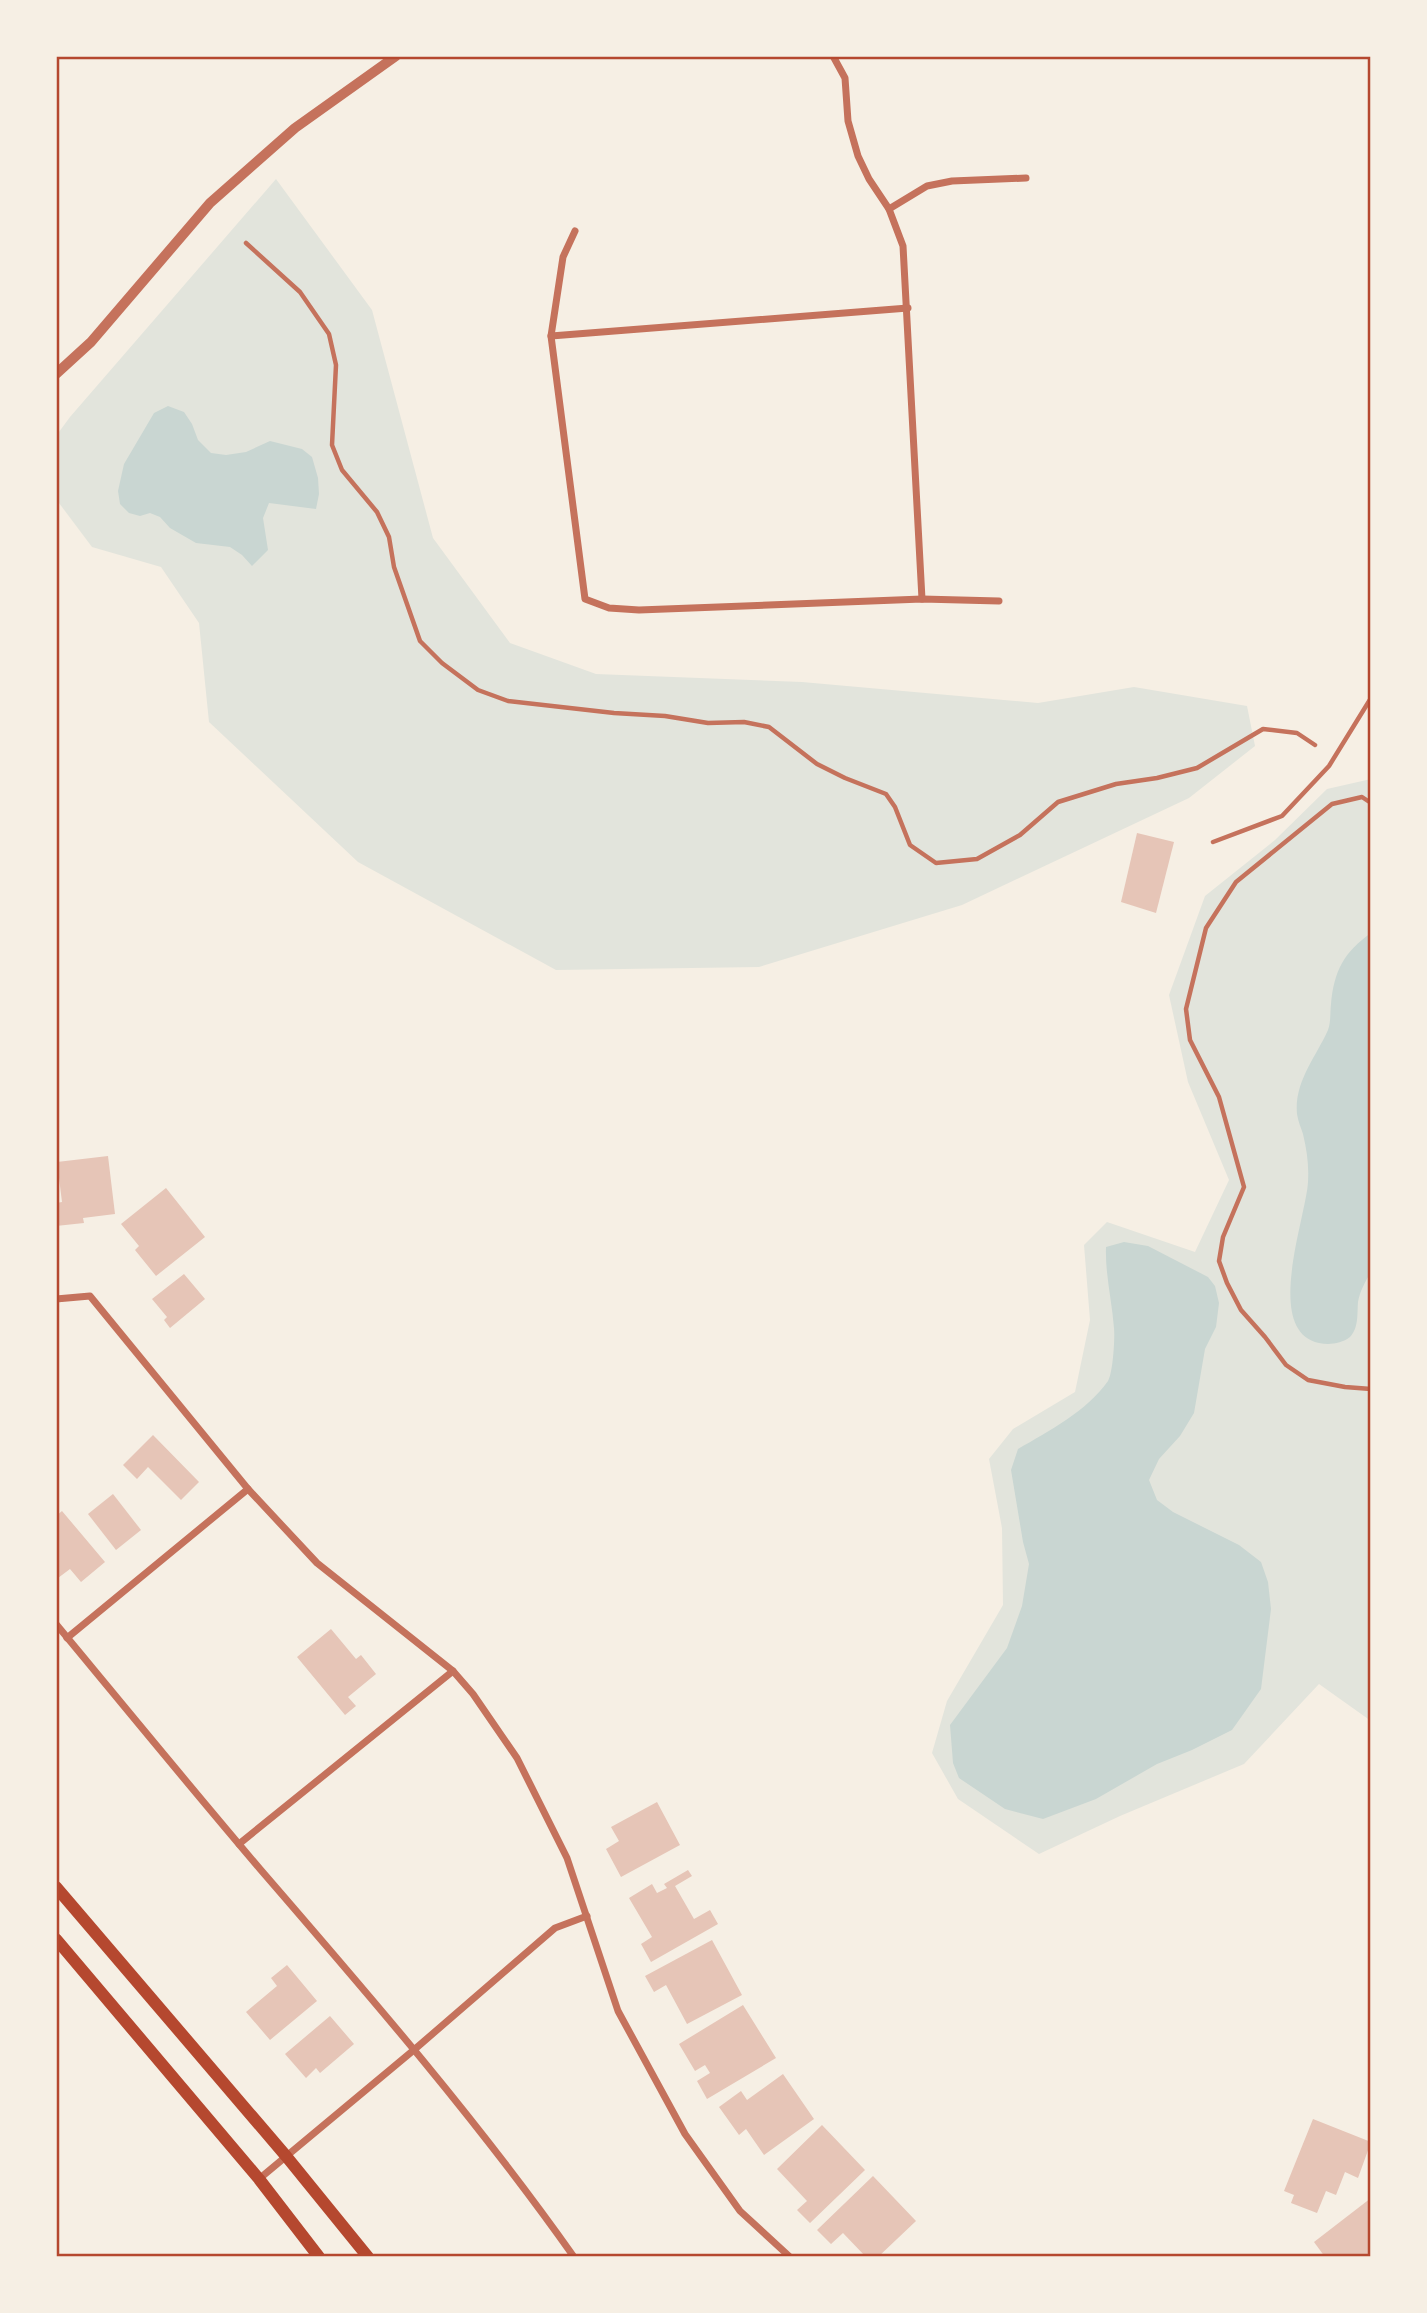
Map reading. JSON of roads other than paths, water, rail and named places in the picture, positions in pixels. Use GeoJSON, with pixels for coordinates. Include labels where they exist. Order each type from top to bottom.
{"type":"FeatureCollection","features":[{"type":"Feature","properties":{"kind":"main road"},"geometry":{"type":"LineString","coordinates":[[56,1886],[286,2156],[368,2257]]}},
{"type":"Feature","properties":{"kind":"main road"},"geometry":{"type":"LineString","coordinates":[[56,1939],[259,2179],[319,2257]]}},
{"type":"Feature","properties":{"kind":"street"},"geometry":{"type":"LineString","coordinates":[[56,374],[91,342],[210,203],[295,128],[396,56]]}},
{"type":"Feature","properties":{"kind":"street"},"geometry":{"type":"LineString","coordinates":[[833,56],[845,78],[848,121],[858,156],[869,179],[890,209],[903,246],[922,600]]}},
{"type":"Feature","properties":{"kind":"street"},"geometry":{"type":"LineString","coordinates":[[890,209],[927,186],[951,181],[1026,178]]}},
{"type":"Feature","properties":{"kind":"street"},"geometry":{"type":"LineString","coordinates":[[575,231],[563,257],[551,336],[585,599],[609,608],[639,610],[922,600],[999,601]]}},
{"type":"Feature","properties":{"kind":"street"},"geometry":{"type":"LineString","coordinates":[[551,336],[908,308]]}},
{"type":"Feature","properties":{"kind":"street"},"geometry":{"type":"LineString","coordinates":[[56,1298],[90,1296],[248,1489],[317,1563],[453,1671],[473,1694],[517,1758],[567,1858],[618,2011],[685,2134],[740,2211],[790,2257]]}},
{"type":"Feature","properties":{"kind":"street"},"geometry":{"type":"LineString","coordinates":[[67,1638],[248,1489]]}},
{"type":"Feature","properties":{"kind":"street"},"geometry":{"type":"LineString","coordinates":[[56,1624],[239,1844],[415,2049],[548,2219],[574,2257]]}},
{"type":"Feature","properties":{"kind":"street"},"geometry":{"type":"LineString","coordinates":[[239,1844],[453,1671]]}},
{"type":"Feature","properties":{"kind":"street"},"geometry":{"type":"LineString","coordinates":[[259,2179],[415,2049],[555,1927],[587,1916]]}},
{"type":"Feature","properties":{"kind":"lane"},"geometry":{"type":"LineString","coordinates":[[246,243],[300,292],[329,334],[336,365],[332,445],[342,470],[377,512],[389,537],[394,567],[420,641],[442,663],[478,690],[508,701],[665,716],[708,723],[744,722],[769,727],[817,764],[886,794],[895,807],[910,845],[936,863],[977,859],[1020,835],[1058,802],[1116,784],[1197,768],[1263,729],[1297,733],[1315,745]]}},
{"type":"Feature","properties":{"kind":"lane"},"geometry":{"type":"LineString","coordinates":[[1213,842],[1282,816],[1329,766],[1371,698]]}},
{"type":"Feature","properties":{"kind":"lane"},"geometry":{"type":"LineString","coordinates":[[1371,803],[1362,797],[1332,804],[1236,882],[1206,928],[1186,1009],[1190,1040],[1219,1097],[1244,1187],[1223,1237],[1219,1261],[1227,1283],[1241,1310],[1286,1364],[1308,1380],[1371,1389]]}}]}
